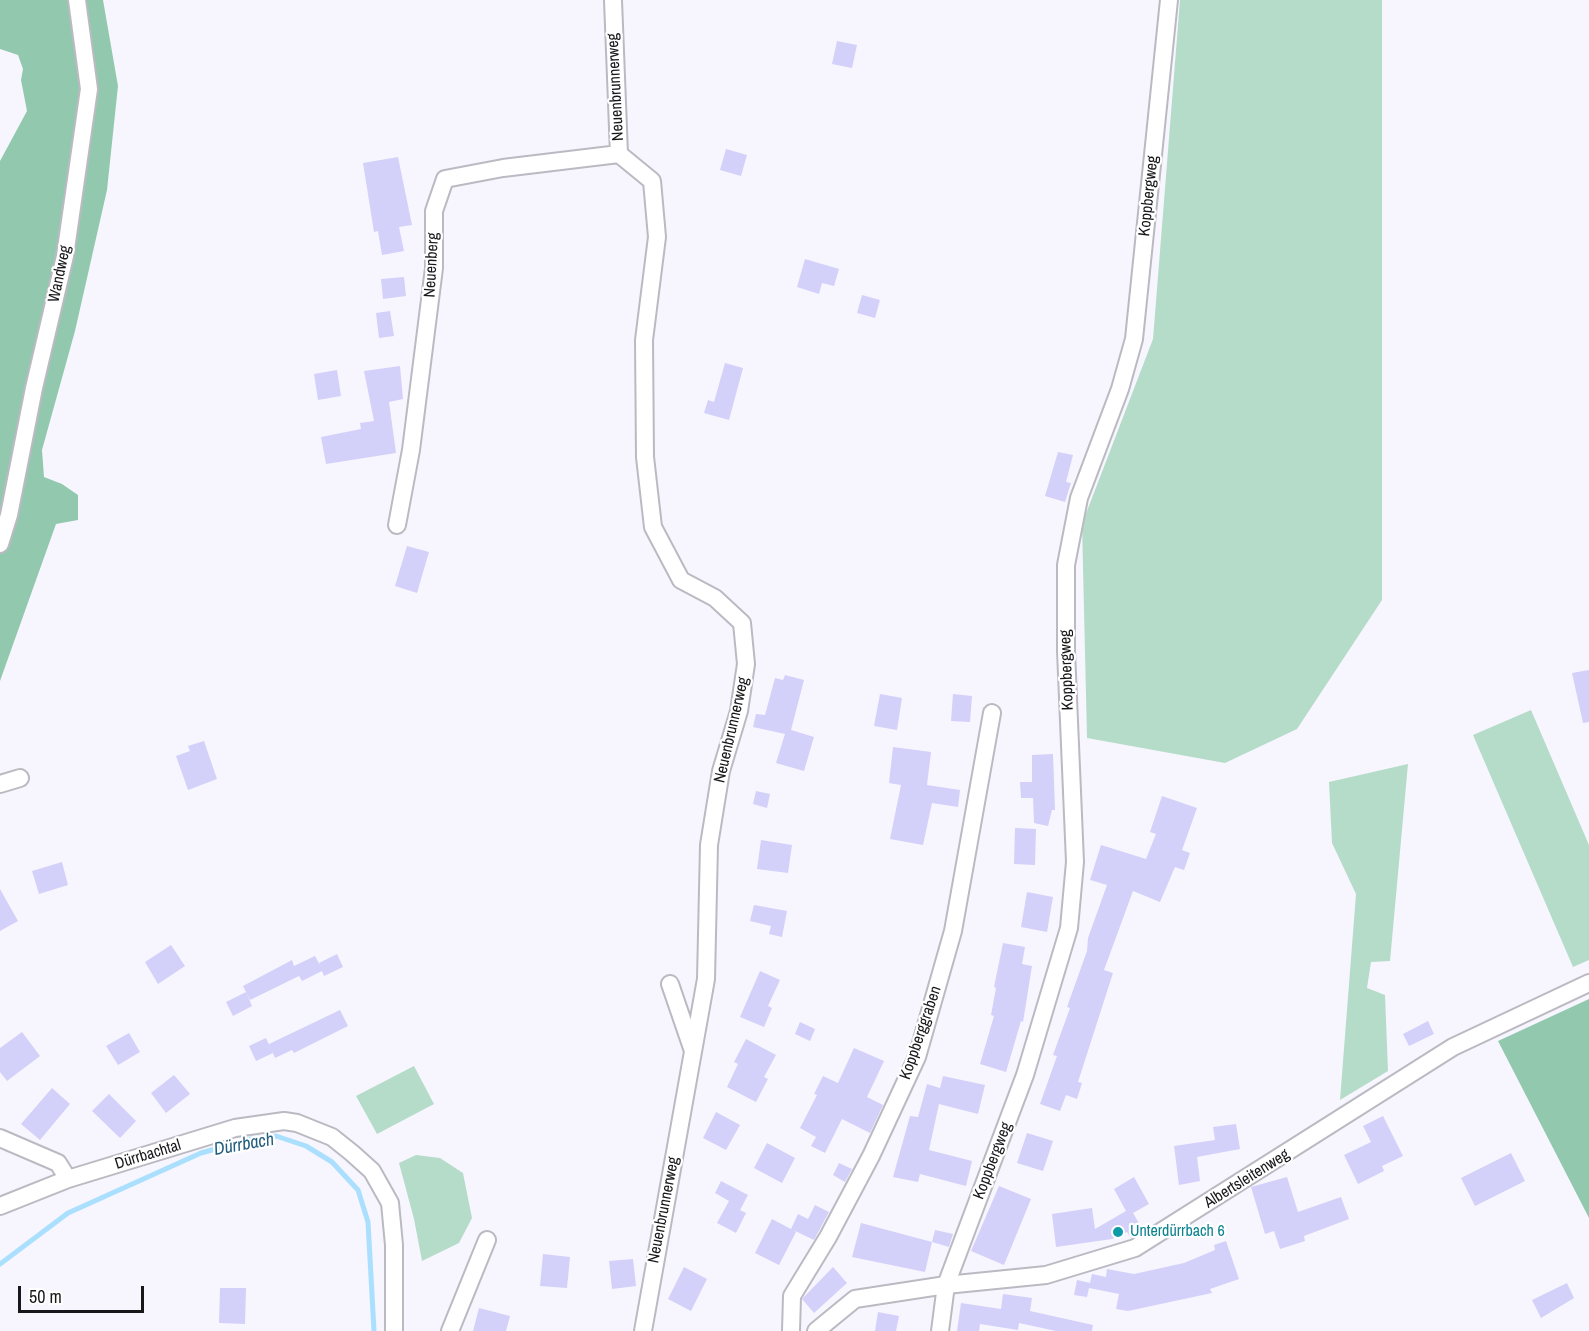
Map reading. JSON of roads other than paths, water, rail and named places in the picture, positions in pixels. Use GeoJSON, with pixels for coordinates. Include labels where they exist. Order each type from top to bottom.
{"type":"FeatureCollection","features":[{"type":"Feature","properties":{"kind":"street","name":"Wandweg"},"geometry":{"type":"LineString","coordinates":[[0,544],[9,515],[34,388],[65,256],[89,89],[77,0]]}},
{"type":"Feature","properties":{"kind":"street","name":"Neuenbrunnerweg"},"geometry":{"type":"LineString","coordinates":[[613,0],[619,154],[652,181],[657,237],[644,340],[645,457],[653,527],[681,580],[715,598],[742,623],[746,664],[739,711],[721,771],[709,846],[706,979],[643,1331]]}},
{"type":"Feature","properties":{"kind":"street","name":"Koppbergweg"},"geometry":{"type":"LineString","coordinates":[[940,1331],[946,1285],[1026,1075],[1069,928],[1075,862],[1066,651],[1066,565],[1078,498],[1120,389],[1134,339],[1168,0]]}},
{"type":"Feature","properties":{"kind":"street","name":"Neuenberg"},"geometry":{"type":"LineString","coordinates":[[397,525],[411,450],[435,268],[434,211],[445,179],[503,168],[619,154]]}},
{"type":"Feature","properties":{"kind":"street","name":"Koppberggraben"},"geometry":{"type":"LineString","coordinates":[[791,1331],[792,1296],[828,1237],[871,1156],[917,1057],[953,931],[992,713]]}},
{"type":"Feature","properties":{"kind":"street"},"geometry":{"type":"LineString","coordinates":[[0,784],[20,778]]}},
{"type":"Feature","properties":{"kind":"street","name":"Albertsleitenweg"},"geometry":{"type":"LineString","coordinates":[[816,1331],[855,1299],[946,1285],[1046,1275],[1135,1248],[1453,1047],[1589,983]]}},
{"type":"Feature","properties":{"kind":"street"},"geometry":{"type":"LineString","coordinates":[[670,984],[694,1052]]}},
{"type":"Feature","properties":{"kind":"street","name":"Dürrbachtal"},"geometry":{"type":"LineString","coordinates":[[0,1206],[68,1179],[235,1128],[284,1121],[297,1123],[332,1137],[372,1171],[390,1203],[394,1245],[394,1331]]}},
{"type":"Feature","properties":{"kind":"street"},"geometry":{"type":"LineString","coordinates":[[0,1138],[58,1163],[68,1179]]}},
{"type":"Feature","properties":{"kind":"street"},"geometry":{"type":"LineString","coordinates":[[450,1331],[487,1240]]}},
{"type":"Feature","properties":{"kind":"waterway","name":"Dürrbach"},"geometry":{"type":"LineString","coordinates":[[0,1264],[68,1213],[201,1153],[251,1139],[276,1136],[306,1146],[332,1162],[358,1190],[368,1222],[374,1331]]}},
{"type":"Feature","properties":{"kind":"place","name":"Unterdürrbach 6"},"geometry":{"type":"Point","coordinates":[1118,1232]}}]}
